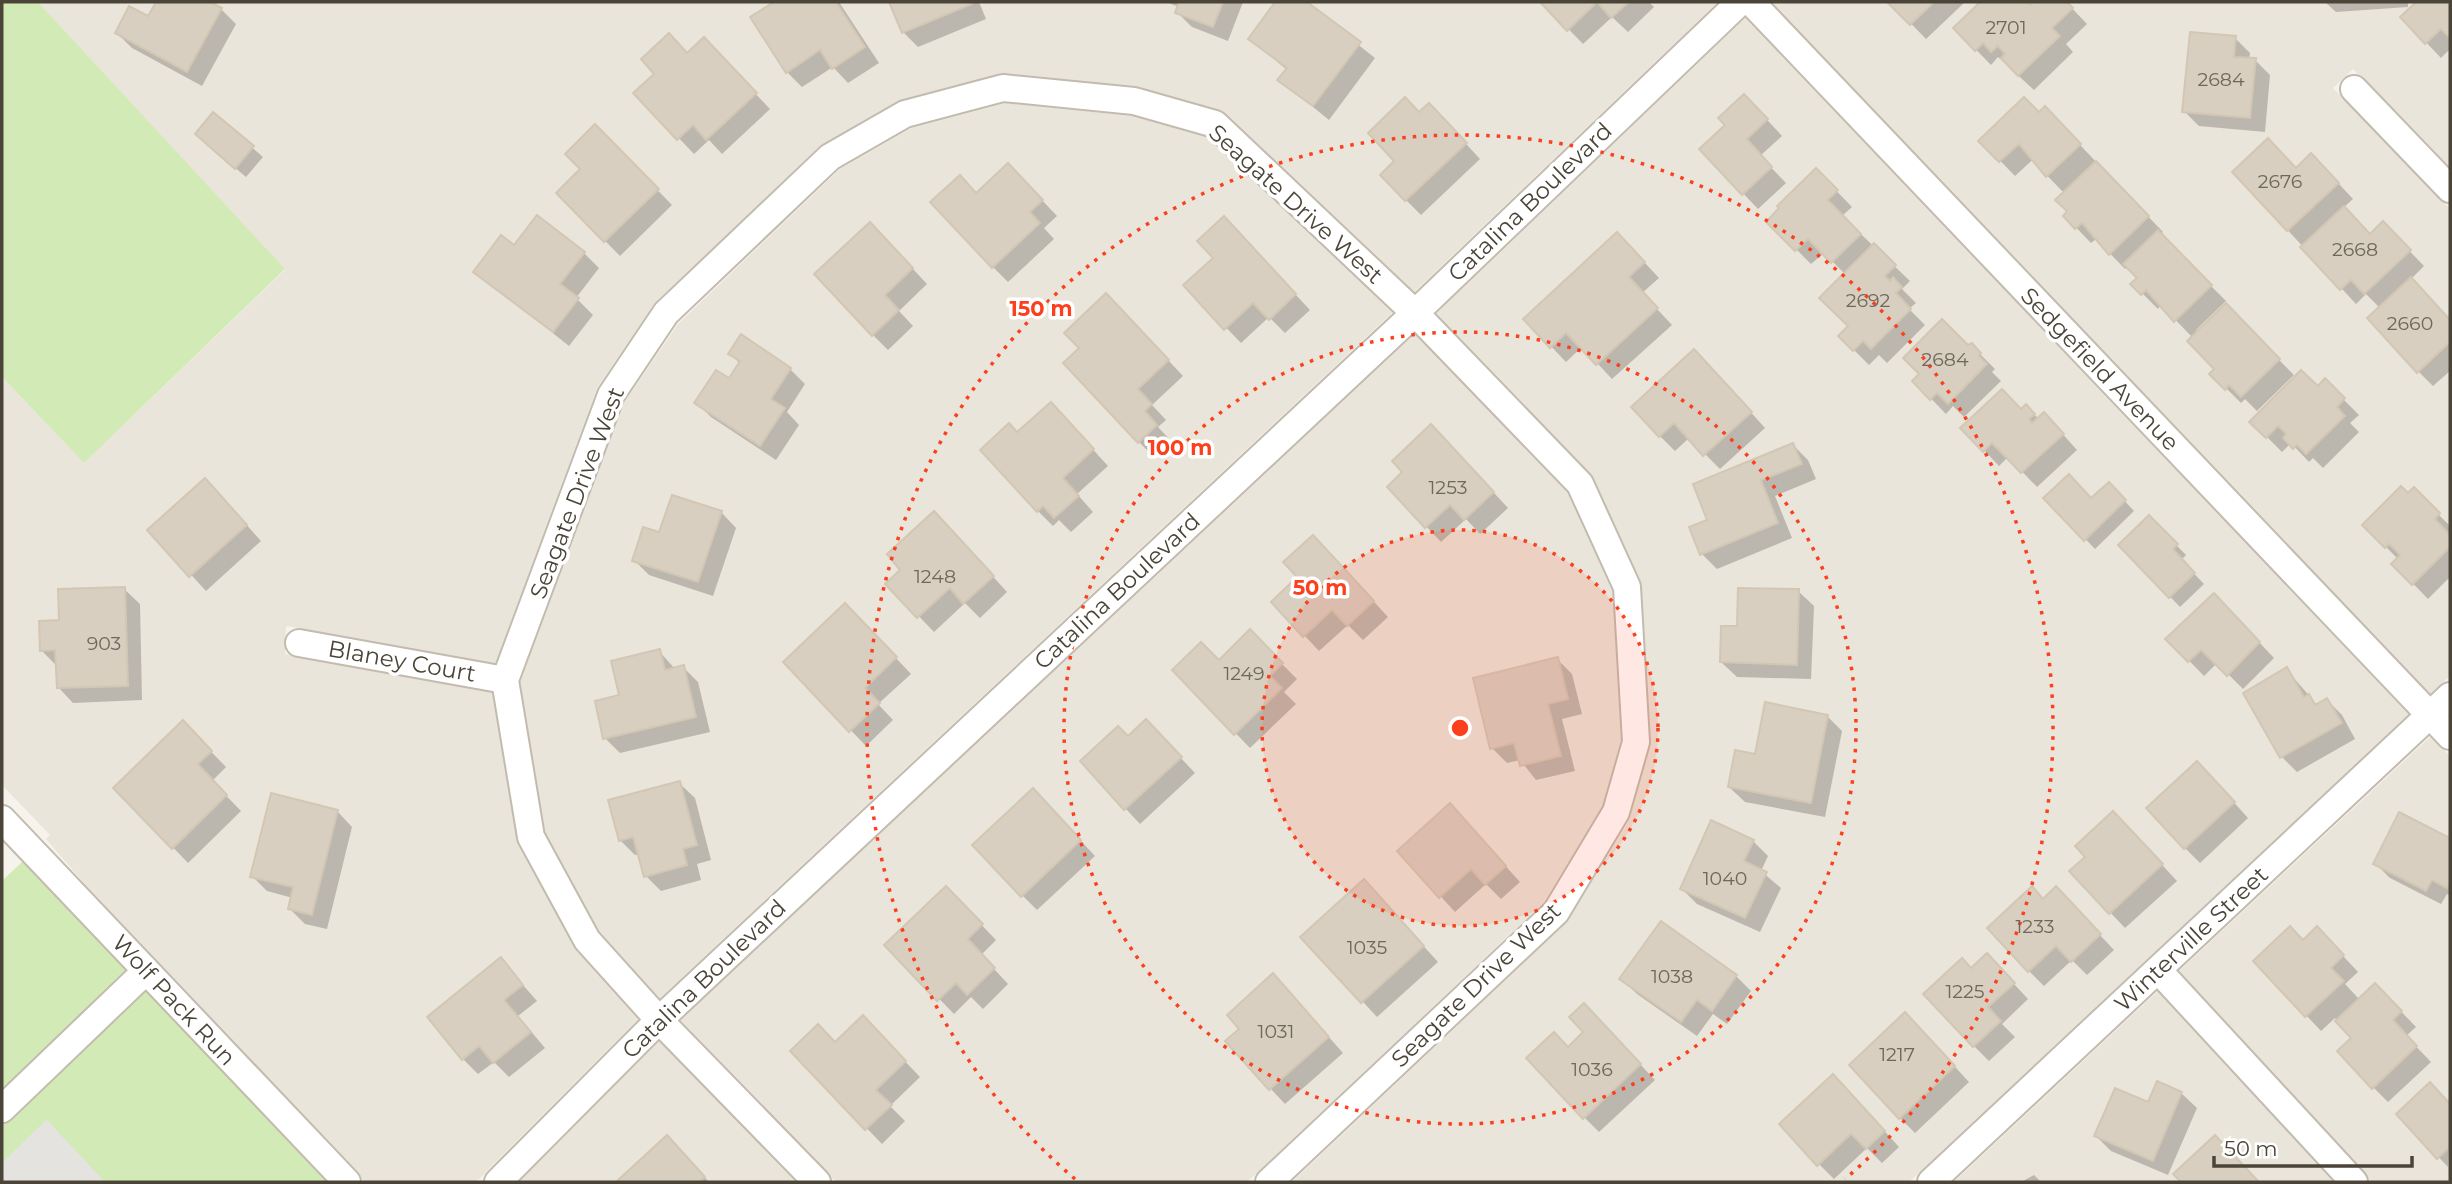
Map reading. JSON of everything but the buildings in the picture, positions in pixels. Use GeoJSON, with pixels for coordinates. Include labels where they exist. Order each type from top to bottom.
{"type":"FeatureCollection","features":[{"type":"Feature","properties":{"kind":"street","name":"Catalina Boulevard"},"geometry":{"type":"LineString","coordinates":[[498,1182],[659,1020],[1415,313],[1740,2]]}},
{"type":"Feature","properties":{"kind":"street","name":"Sedgefield Avenue"},"geometry":{"type":"LineString","coordinates":[[1751,2],[2450,736]]}},
{"type":"Feature","properties":{"kind":"street","name":"Seagate Drive West"},"geometry":{"type":"LineString","coordinates":[[817,1182],[659,1020],[587,940],[531,836],[505,680],[611,395],[666,313],[830,157],[905,114],[1003,88],[1134,101],[1215,124],[1415,313],[1580,484],[1627,587],[1636,742],[1616,812],[1556,912],[1269,1182]]}},
{"type":"Feature","properties":{"kind":"street"},"geometry":{"type":"LineString","coordinates":[[2354,89],[2450,189]]}},
{"type":"Feature","properties":{"kind":"street","name":"Blaney Court"},"geometry":{"type":"LineString","coordinates":[[299,643],[505,680]]}},
{"type":"Feature","properties":{"kind":"street","name":"Winterville Street"},"geometry":{"type":"LineString","coordinates":[[1931,1182],[2450,696]]}},
{"type":"Feature","properties":{"kind":"street","name":"Wolf Pack Run"},"geometry":{"type":"LineString","coordinates":[[2,818],[347,1182]]}},
{"type":"Feature","properties":{"kind":"street"},"geometry":{"type":"LineString","coordinates":[[2158,970],[2354,1182]]}},
{"type":"Feature","properties":{"kind":"street"},"geometry":{"type":"LineString","coordinates":[[2,1109],[146,971]]}},
{"type":"Feature","properties":{"kind":"shaded area"},"geometry":{"type":"Polygon","coordinates":[[[38,2],[1718,2],[1413,293],[1217,110],[1134,87],[1002,74],[896,102],[820,146],[654,304],[597,388],[495,664],[286,626],[285,654],[493,692],[519,842],[575,946],[639,1018],[476,1182],[365,1182],[101,903],[46,839],[50,835],[2,785],[2,377],[84,463],[285,270],[38,2]]]}},
{"type":"Feature","properties":{"kind":"shaded area"},"geometry":{"type":"Polygon","coordinates":[[[1769,2],[2450,2],[2450,170],[2353,69],[2333,88],[2450,209],[2450,676],[2429,695],[1769,2]]]}},
{"type":"Feature","properties":{"kind":"shaded area"},"geometry":{"type":"Polygon","coordinates":[[[1746,17],[2410,713],[1909,1182],[1292,1182],[1566,923],[1629,821],[1650,744],[1641,583],[1590,475],[1435,315],[1746,17]]]}},
{"type":"Feature","properties":{"kind":"shaded area"},"geometry":{"type":"Polygon","coordinates":[[[1006,103],[1133,116],[1209,137],[1393,312],[659,999],[599,933],[545,833],[520,683],[624,403],[678,324],[840,169],[912,128],[1006,103]]]}},
{"type":"Feature","properties":{"kind":"shaded area"},"geometry":{"type":"Polygon","coordinates":[[[1415,334],[1568,491],[1613,589],[1621,739],[1603,805],[1544,902],[1247,1182],[836,1182],[679,1021],[1415,334]]]}},
{"type":"Feature","properties":{"kind":"shaded area"},"geometry":{"type":"Polygon","coordinates":[[[2431,736],[2450,756],[2450,1182],[2372,1182],[2178,972],[2431,736]]]}},
{"type":"Feature","properties":{"kind":"shaded area"},"geometry":{"type":"Polygon","coordinates":[[[2158,991],[2335,1182],[1954,1182],[2158,991]]]}},
{"type":"Feature","properties":{"kind":"shaded area"},"geometry":{"type":"Polygon","coordinates":[[[660,1040],[799,1182],[519,1182],[660,1040]]]}},
{"type":"Feature","properties":{"kind":"shaded area"},"geometry":{"type":"Polygon","coordinates":[[[46,1120],[105,1182],[2,1182],[2,1163],[46,1120]]]}},
{"type":"Feature","properties":{"kind":"green space"},"geometry":{"type":"Polygon","coordinates":[[[2,2],[38,2],[285,269],[84,463],[2,377],[2,2]]]}},
{"type":"Feature","properties":{"kind":"green space"},"geometry":{"type":"Polygon","coordinates":[[[23,861],[328,1182],[2,1182],[2,881],[23,861]]]}}]}
